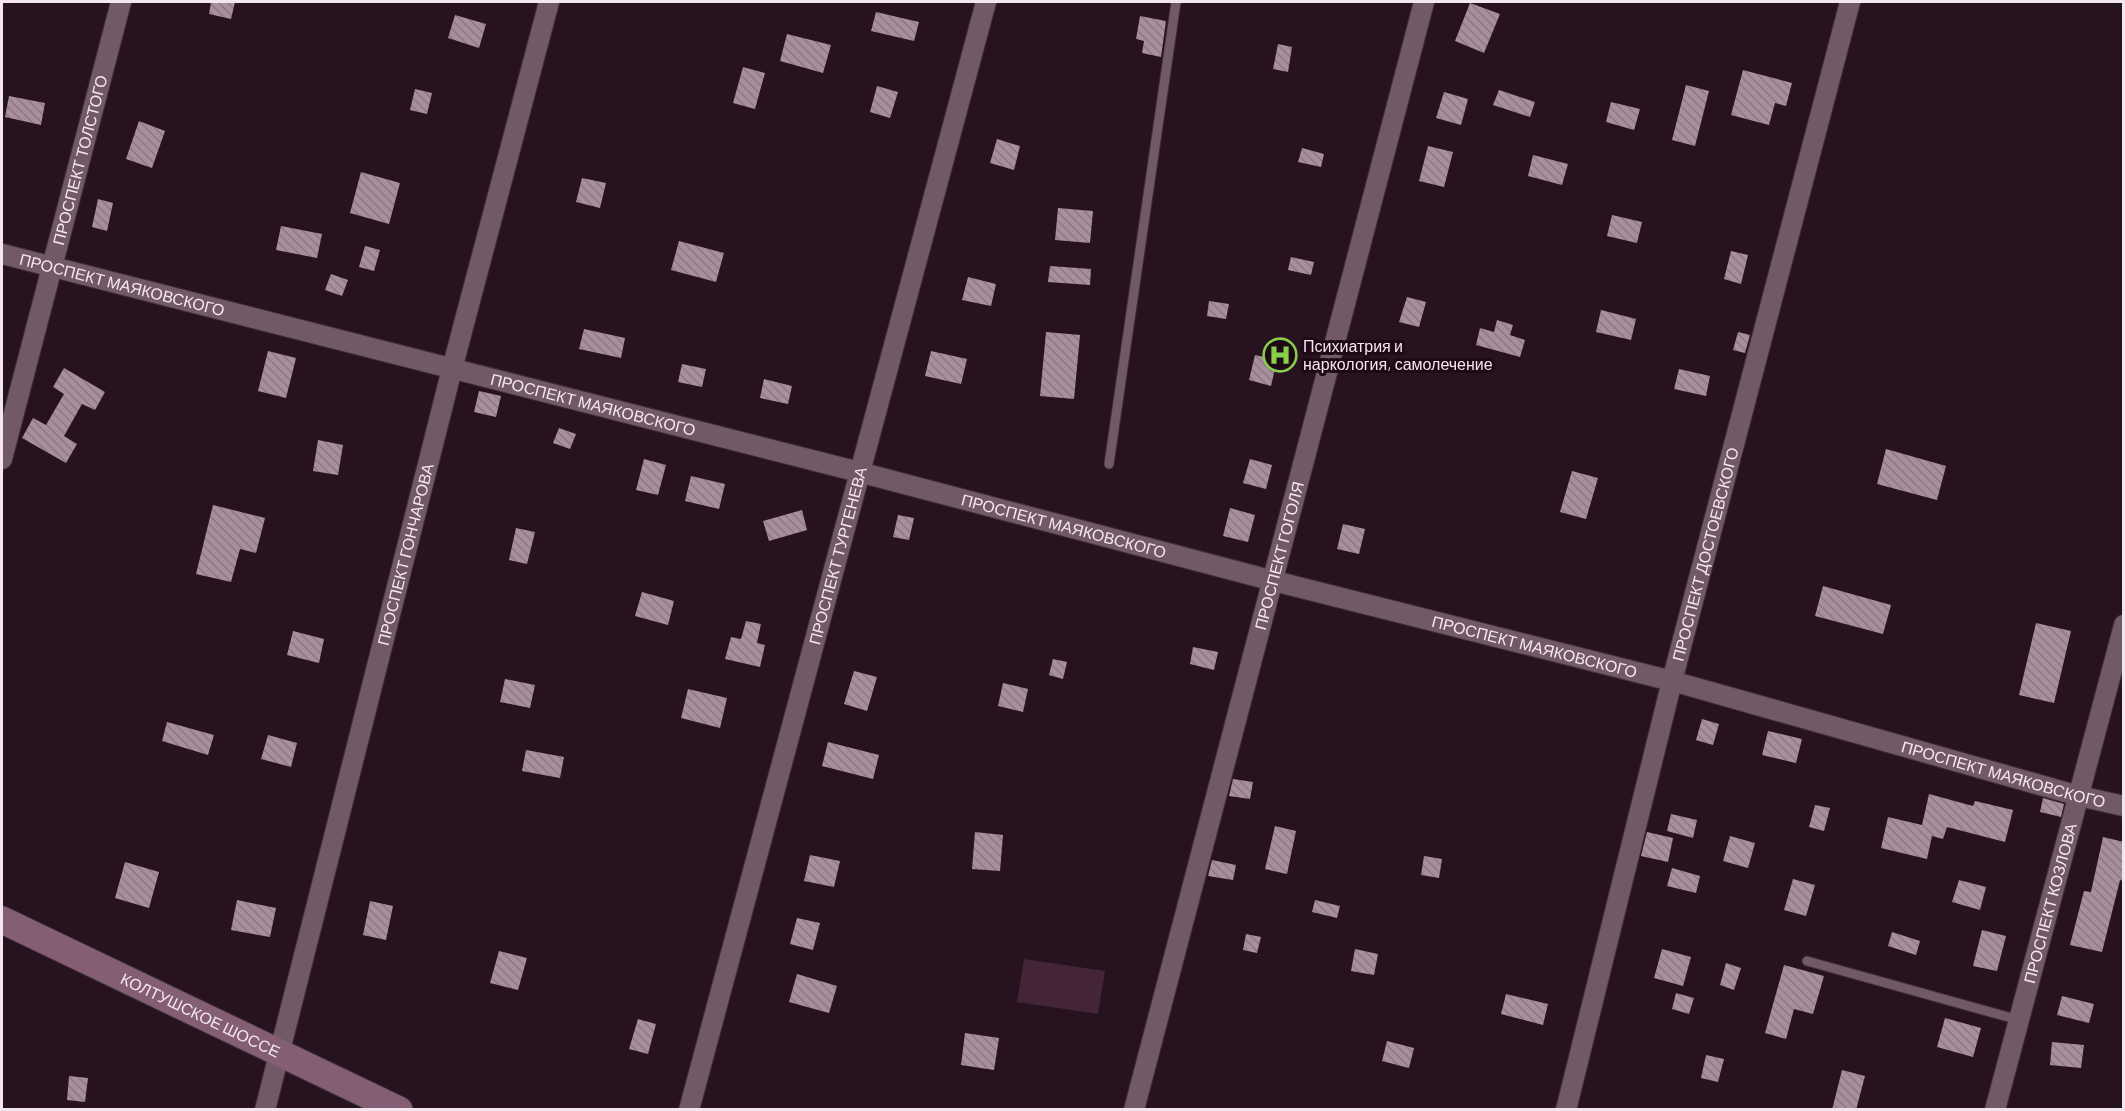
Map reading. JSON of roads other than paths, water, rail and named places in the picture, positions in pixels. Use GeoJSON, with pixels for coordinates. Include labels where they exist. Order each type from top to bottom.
{"type":"FeatureCollection","features":[{"type":"Feature","properties":{"kind":"main road","name":"КОЛТУШСКОЕ ШОССЕ"},"geometry":{"type":"LineString","coordinates":[[2,920],[399,1110]]}},
{"type":"Feature","properties":{"kind":"street","name":"ПРОСПЕКТ ТОЛСТОГО"},"geometry":{"type":"LineString","coordinates":[[2,459],[120,2]]}},
{"type":"Feature","properties":{"kind":"street","name":"ПРОСПЕКТ ГОНЧАРОВА"},"geometry":{"type":"LineString","coordinates":[[264,1110],[452,369],[549,2]]}},
{"type":"Feature","properties":{"kind":"street","name":"ПРОСПЕКТ ТУРГЕНЕВА"},"geometry":{"type":"LineString","coordinates":[[689,1110],[986,2]]}},
{"type":"Feature","properties":{"kind":"street","name":"ПРОСПЕКТ ГОГОЛЯ"},"geometry":{"type":"LineString","coordinates":[[1134,1110],[1424,2]]}},
{"type":"Feature","properties":{"kind":"street","name":"ПРОСПЕКТ ДОСТОЕВСКОГО"},"geometry":{"type":"LineString","coordinates":[[1566,1110],[1672,681],[1850,2]]}},
{"type":"Feature","properties":{"kind":"street","name":"ПРОСПЕКТ МАЯКОВСКОГО"},"geometry":{"type":"LineString","coordinates":[[2,254],[1672,681],[2079,796],[2124,806]]}},
{"type":"Feature","properties":{"kind":"street","name":"ПРОСПЕКТ КОЗЛОВА"},"geometry":{"type":"LineString","coordinates":[[1995,1110],[2124,625]]}},
{"type":"Feature","properties":{"kind":"lane"},"geometry":{"type":"LineString","coordinates":[[1109,464],[1176,2]]}},
{"type":"Feature","properties":{"kind":"lane"},"geometry":{"type":"LineString","coordinates":[[1807,961],[2019,1020]]}},
{"type":"Feature","properties":{"kind":"place","name":"Психиатрия и наркология, самолечение"},"geometry":{"type":"Point","coordinates":[1280,355]}}]}
